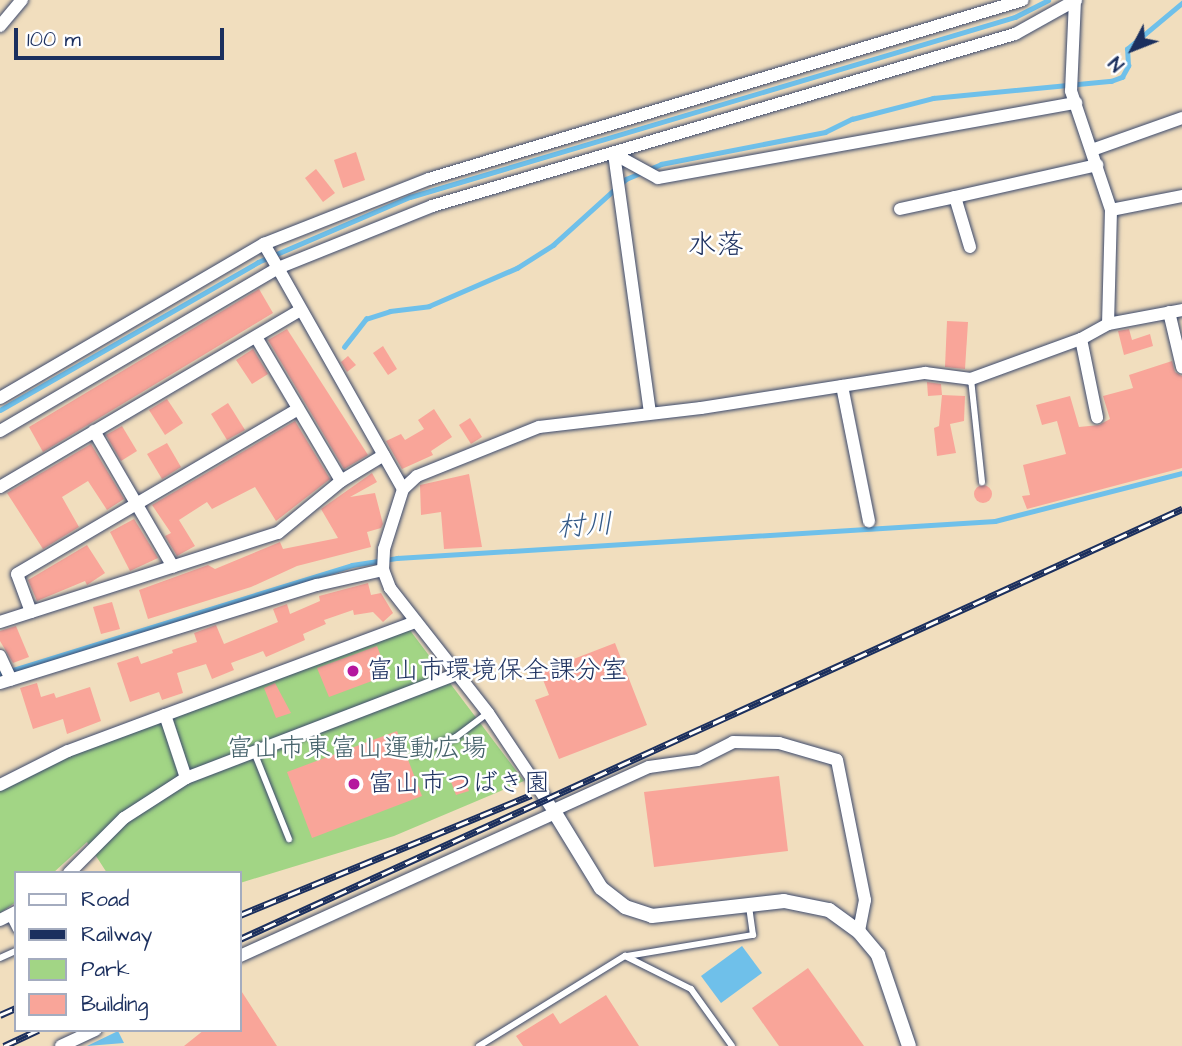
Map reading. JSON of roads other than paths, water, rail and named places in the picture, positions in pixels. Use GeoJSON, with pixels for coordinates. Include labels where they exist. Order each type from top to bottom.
{"type":"FeatureCollection","features":[{"type":"Feature","properties":{"kind":"street"},"geometry":{"type":"LineString","coordinates":[[0,26],[22,0]]}},
{"type":"Feature","properties":{"kind":"street"},"geometry":{"type":"LineString","coordinates":[[0,398],[264,244],[429,178],[1023,0]]}},
{"type":"Feature","properties":{"kind":"street"},"geometry":{"type":"LineString","coordinates":[[1075,0],[1071,91],[1111,209],[1108,324]]}},
{"type":"Feature","properties":{"kind":"street"},"geometry":{"type":"LineString","coordinates":[[0,431],[278,268],[432,206],[1015,34],[1075,0]]}},
{"type":"Feature","properties":{"kind":"street"},"geometry":{"type":"LineString","coordinates":[[614,154],[658,178],[1076,103]]}},
{"type":"Feature","properties":{"kind":"street"},"geometry":{"type":"LineString","coordinates":[[1092,150],[1182,118]]}},
{"type":"Feature","properties":{"kind":"street"},"geometry":{"type":"LineString","coordinates":[[614,154],[650,413]]}},
{"type":"Feature","properties":{"kind":"street"},"geometry":{"type":"LineString","coordinates":[[900,209],[1097,165]]}},
{"type":"Feature","properties":{"kind":"street"},"geometry":{"type":"LineString","coordinates":[[955,197],[970,247]]}},
{"type":"Feature","properties":{"kind":"street"},"geometry":{"type":"LineString","coordinates":[[1111,209],[1182,197]]}},
{"type":"Feature","properties":{"kind":"street"},"geometry":{"type":"LineString","coordinates":[[264,244],[403,489]]}},
{"type":"Feature","properties":{"kind":"street"},"geometry":{"type":"LineString","coordinates":[[0,487],[301,310]]}},
{"type":"Feature","properties":{"kind":"street"},"geometry":{"type":"LineString","coordinates":[[909,1046],[878,955],[859,932],[829,910],[784,901],[652,916],[625,907],[601,888],[488,713],[415,622],[383,570],[384,551],[403,489],[417,476],[539,427],[925,373],[971,379],[1081,339],[1108,324],[1175,311],[1182,367]]}},
{"type":"Feature","properties":{"kind":"street"},"geometry":{"type":"LineString","coordinates":[[256,337],[341,481]]}},
{"type":"Feature","properties":{"kind":"street"},"geometry":{"type":"LineString","coordinates":[[1081,339],[1097,417]]}},
{"type":"Feature","properties":{"kind":"street"},"geometry":{"type":"LineString","coordinates":[[842,386],[869,521]]}},
{"type":"Feature","properties":{"kind":"street"},"geometry":{"type":"LineString","coordinates":[[31,612],[17,574],[298,409]]}},
{"type":"Feature","properties":{"kind":"street"},"geometry":{"type":"LineString","coordinates":[[94,431],[173,567]]}},
{"type":"Feature","properties":{"kind":"street"},"geometry":{"type":"LineString","coordinates":[[0,622],[278,533],[341,481],[384,455]]}},
{"type":"Feature","properties":{"kind":"street"},"geometry":{"type":"LineString","coordinates":[[0,656],[5,682],[305,588],[383,570]]}},
{"type":"Feature","properties":{"kind":"street"},"geometry":{"type":"LineString","coordinates":[[0,785],[68,751],[415,622]]}},
{"type":"Feature","properties":{"kind":"street"},"geometry":{"type":"LineString","coordinates":[[71,871],[124,818],[186,778],[456,675]]}},
{"type":"Feature","properties":{"kind":"street"},"geometry":{"type":"LineString","coordinates":[[164,715],[186,778]]}},
{"type":"Feature","properties":{"kind":"street"},"geometry":{"type":"LineString","coordinates":[[242,956],[649,767],[698,760],[733,742],[779,743],[837,760],[865,900],[859,932]]}},
{"type":"Feature","properties":{"kind":"street"},"geometry":{"type":"LineString","coordinates":[[61,1046],[92,1032]]}},
{"type":"Feature","properties":{"kind":"lane"},"geometry":{"type":"LineString","coordinates":[[971,379],[982,482]]}},
{"type":"Feature","properties":{"kind":"lane"},"geometry":{"type":"LineString","coordinates":[[416,753],[456,737],[488,713]]}},
{"type":"Feature","properties":{"kind":"lane"},"geometry":{"type":"LineString","coordinates":[[254,752],[289,839]]}},
{"type":"Feature","properties":{"kind":"lane"},"geometry":{"type":"LineString","coordinates":[[479,1046],[625,956],[752,935],[749,905]]}},
{"type":"Feature","properties":{"kind":"lane"},"geometry":{"type":"LineString","coordinates":[[625,956],[691,989],[732,1046]]}},
{"type":"Feature","properties":{"kind":"water"},"geometry":{"type":"Polygon","coordinates":[[[742,946],[762,973],[721,1003],[701,976],[742,946]]]}},
{"type":"Feature","properties":{"kind":"water"},"geometry":{"type":"Polygon","coordinates":[[[116,1032],[124,1043],[87,1046],[116,1032]]]}},
{"type":"Feature","properties":{"kind":"waterway"},"geometry":{"type":"LineString","coordinates":[[0,410],[258,262],[410,197],[1015,17],[1048,0]]}},
{"type":"Feature","properties":{"kind":"waterway"},"geometry":{"type":"LineString","coordinates":[[344,347],[366,319],[390,311],[429,306],[517,268],[553,245],[626,179],[661,164],[825,132],[852,119],[933,98],[1111,81],[1122,77],[1128,66],[1127,49],[1182,3]]}},
{"type":"Feature","properties":{"kind":"waterway","name":"村川"},"geometry":{"type":"LineString","coordinates":[[0,674],[352,565],[397,558],[995,521],[1182,473]]}},
{"type":"Feature","properties":{"kind":"railway"},"geometry":{"type":"LineString","coordinates":[[242,938],[1182,509]]}},
{"type":"Feature","properties":{"kind":"railway"},"geometry":{"type":"LineString","coordinates":[[242,914],[531,795]]}},
{"type":"Feature","properties":{"kind":"railway"},"geometry":{"type":"LineString","coordinates":[[0,1015],[14,1009]]}},
{"type":"Feature","properties":{"kind":"railway"},"geometry":{"type":"LineString","coordinates":[[4,1046],[35,1032]]}},
{"type":"Feature","properties":{"kind":"place","name":"富山市環境保全課分室"},"geometry":{"type":"Point","coordinates":[353,671]}},
{"type":"Feature","properties":{"kind":"place","name":"富山市つばき園"},"geometry":{"type":"Point","coordinates":[354,784]}},
{"type":"Feature","properties":{"kind":"district","name":"水落"},"geometry":{"type":"Point","coordinates":[716,245]}},
{"type":"Feature","properties":{"kind":"park label","name":"富山市東富山運動広場"},"geometry":{"type":"Point","coordinates":[357,749]}}]}
